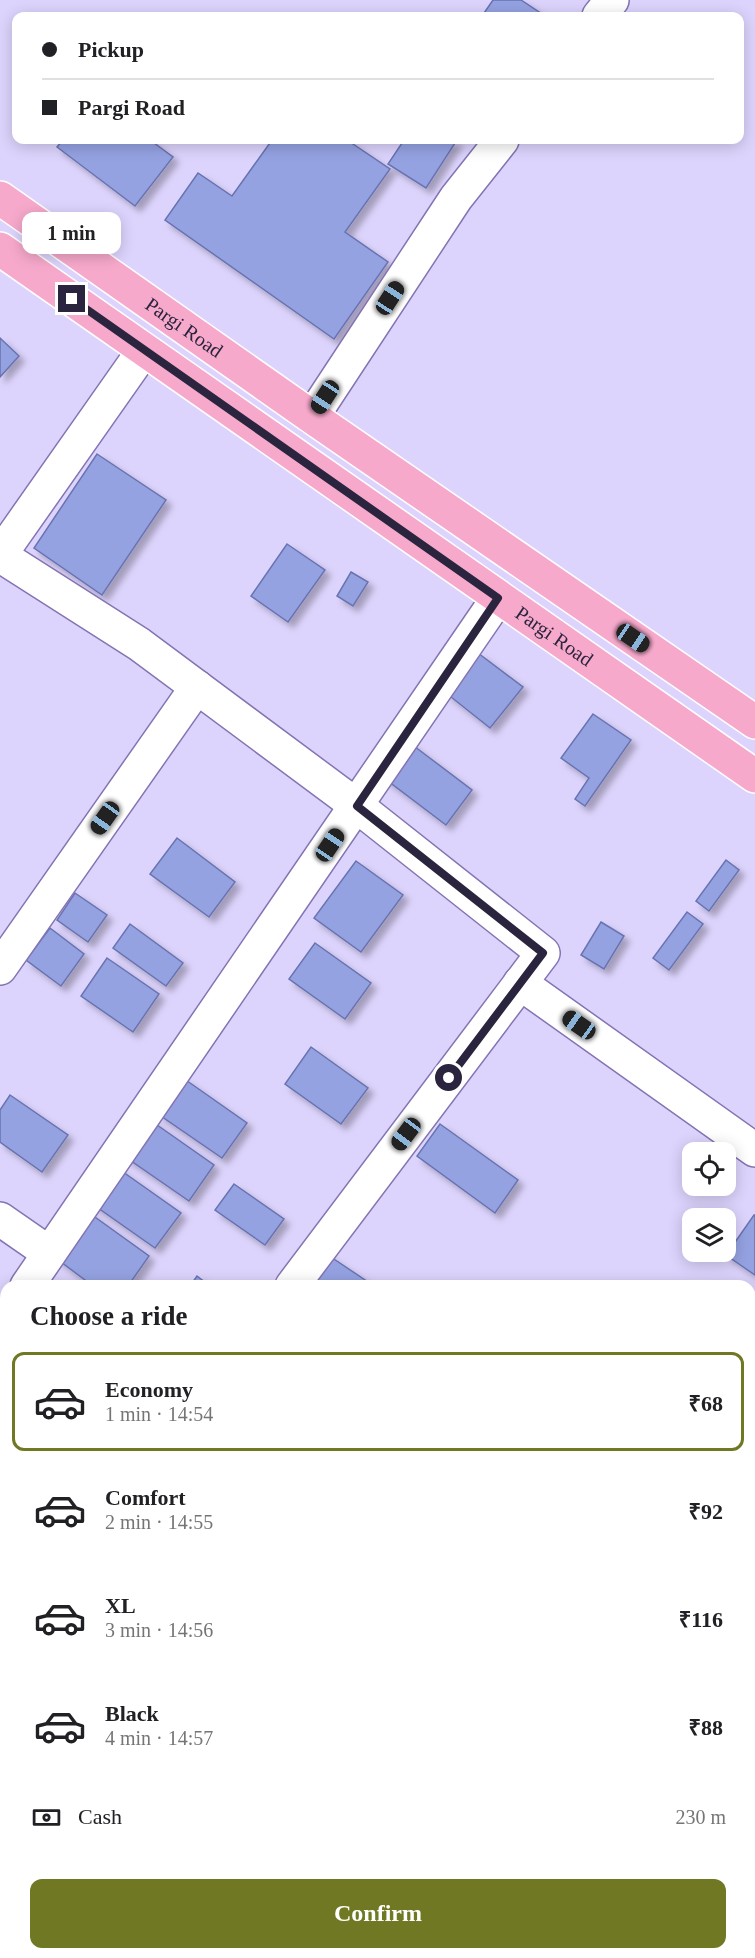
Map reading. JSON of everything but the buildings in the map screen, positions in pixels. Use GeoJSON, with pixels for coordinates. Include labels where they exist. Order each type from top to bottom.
{"type":"FeatureCollection","features":[{"type":"Feature","properties":{"kind":"main road","name":"Pargi Road"},"geometry":{"type":"LineString","coordinates":[[0,198],[312,417],[755,722]]}},
{"type":"Feature","properties":{"kind":"main road","name":"Pargi Road"},"geometry":{"type":"LineString","coordinates":[[0,249],[755,776]]}},
{"type":"Feature","properties":{"kind":"main road"},"geometry":{"type":"LineString","coordinates":[[662,712],[688,675]]}},
{"type":"Feature","properties":{"kind":"street"},"geometry":{"type":"LineString","coordinates":[[602,12],[612,0]]}},
{"type":"Feature","properties":{"kind":"street"},"geometry":{"type":"LineString","coordinates":[[312,417],[456,198],[499,144]]}},
{"type":"Feature","properties":{"kind":"street"},"geometry":{"type":"LineString","coordinates":[[144,350],[0,556],[140,644],[357,806],[543,953],[296,1280]]}},
{"type":"Feature","properties":{"kind":"street"},"geometry":{"type":"LineString","coordinates":[[31,1280],[498,598]]}},
{"type":"Feature","properties":{"kind":"street"},"geometry":{"type":"LineString","coordinates":[[0,968],[197,687]]}},
{"type":"Feature","properties":{"kind":"street"},"geometry":{"type":"LineString","coordinates":[[520,983],[755,1150]]}},
{"type":"Feature","properties":{"kind":"street"},"geometry":{"type":"LineString","coordinates":[[0,1219],[49,1253]]}},
{"type":"Feature","properties":{"kind":"route"},"geometry":{"type":"LineString","coordinates":[[72,299],[498,598],[357,806],[543,953],[449,1078]]}}]}
